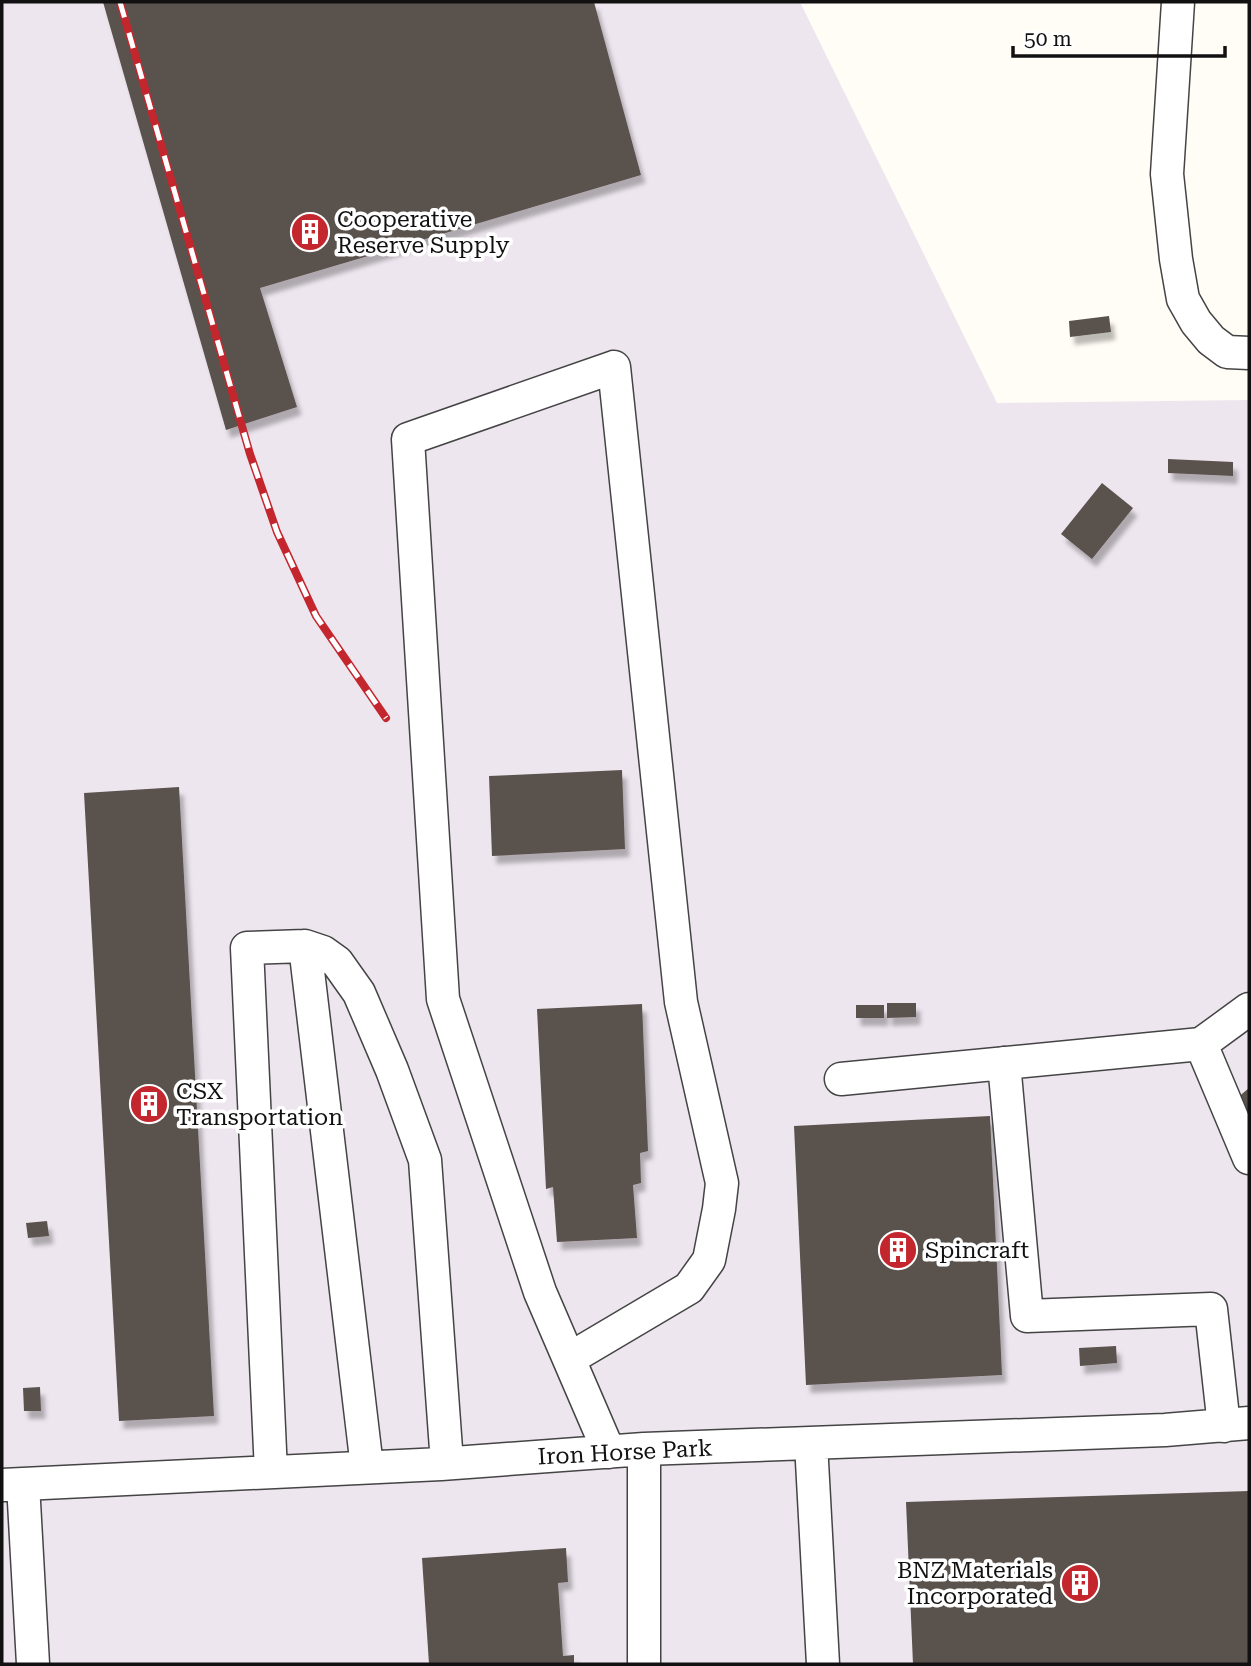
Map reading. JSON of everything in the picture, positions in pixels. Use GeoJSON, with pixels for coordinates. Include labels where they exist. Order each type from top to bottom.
{"type":"FeatureCollection","features":[{"type":"Feature","properties":{"kind":"street"},"geometry":{"type":"LineString","coordinates":[[1178,2],[1167,174],[1183,299],[1210,340],[1227,352],[1249,352]]}},
{"type":"Feature","properties":{"kind":"street"},"geometry":{"type":"LineString","coordinates":[[569,1359],[690,1288],[709,1260],[722,1183],[681,1002],[614,367],[408,439],[443,999],[540,1292],[609,1452]]}},
{"type":"Feature","properties":{"kind":"street"},"geometry":{"type":"LineString","coordinates":[[305,946],[367,1467]]}},
{"type":"Feature","properties":{"kind":"street"},"geometry":{"type":"LineString","coordinates":[[271,1472],[247,948],[305,946],[323,952],[337,962],[359,993],[392,1070],[425,1160],[447,1463]]}},
{"type":"Feature","properties":{"kind":"street"},"geometry":{"type":"LineString","coordinates":[[841,1079],[1201,1044],[1249,1009]]}},
{"type":"Feature","properties":{"kind":"street"},"geometry":{"type":"LineString","coordinates":[[1201,1044],[1249,1158]]}},
{"type":"Feature","properties":{"kind":"street"},"geometry":{"type":"LineString","coordinates":[[1003,1063],[1027,1316],[1211,1309],[1237,1424]]}},
{"type":"Feature","properties":{"kind":"street","name":"Iron Horse Park"},"geometry":{"type":"LineString","coordinates":[[13,1485],[644,1450],[1237,1424]]}},
{"type":"Feature","properties":{"kind":"street"},"geometry":{"type":"LineString","coordinates":[[811,1443],[823,1664]]}},
{"type":"Feature","properties":{"kind":"street"},"geometry":{"type":"LineString","coordinates":[[644,1450],[644,1664]]}},
{"type":"Feature","properties":{"kind":"street"},"geometry":{"type":"LineString","coordinates":[[13,1485],[33,1664]]}},
{"type":"Feature","properties":{"kind":"shaded area"},"geometry":{"type":"Polygon","coordinates":[[[2,2],[800,2],[997,403],[1249,400],[1249,1664],[2,1664],[2,2]]]}},
{"type":"Feature","properties":{"kind":"building","name":"Cooperative Reserve Supply"},"geometry":{"type":"Polygon","coordinates":[[[103,2],[594,2],[641,175],[260,288],[297,407],[226,430],[103,2]]]}},
{"type":"Feature","properties":{"kind":"building"},"geometry":{"type":"Polygon","coordinates":[[[1109,316],[1111,332],[1070,337],[1069,321],[1109,316]]]}},
{"type":"Feature","properties":{"kind":"building"},"geometry":{"type":"Polygon","coordinates":[[[1168,459],[1233,462],[1233,476],[1168,473],[1168,459]]]}},
{"type":"Feature","properties":{"kind":"building"},"geometry":{"type":"Polygon","coordinates":[[[1102,483],[1133,508],[1092,559],[1061,534],[1102,483]]]}},
{"type":"Feature","properties":{"kind":"building"},"geometry":{"type":"Polygon","coordinates":[[[622,770],[625,849],[492,856],[489,776],[622,770]]]}},
{"type":"Feature","properties":{"kind":"building","name":"CSX Transportation"},"geometry":{"type":"Polygon","coordinates":[[[179,787],[214,1416],[119,1421],[84,793],[179,787]]]}},
{"type":"Feature","properties":{"kind":"building"},"geometry":{"type":"Polygon","coordinates":[[[887,1003],[916,1003],[916,1017],[887,1018],[887,1003]]]}},
{"type":"Feature","properties":{"kind":"building"},"geometry":{"type":"Polygon","coordinates":[[[642,1004],[648,1151],[640,1153],[641,1183],[633,1185],[637,1238],[557,1242],[553,1187],[546,1189],[537,1009],[642,1004]]]}},
{"type":"Feature","properties":{"kind":"building"},"geometry":{"type":"Polygon","coordinates":[[[856,1005],[884,1005],[884,1018],[856,1018],[856,1005]]]}},
{"type":"Feature","properties":{"kind":"building"},"geometry":{"type":"Polygon","coordinates":[[[1249,1088],[1249,1128],[1230,1104],[1249,1088]]]}},
{"type":"Feature","properties":{"kind":"building","name":"Spincraft"},"geometry":{"type":"Polygon","coordinates":[[[990,1116],[1002,1375],[806,1385],[794,1126],[990,1116]]]}},
{"type":"Feature","properties":{"kind":"building"},"geometry":{"type":"Polygon","coordinates":[[[47,1221],[49,1236],[28,1238],[26,1223],[47,1221]]]}},
{"type":"Feature","properties":{"kind":"building"},"geometry":{"type":"Polygon","coordinates":[[[1116,1346],[1117,1363],[1080,1366],[1079,1348],[1116,1346]]]}},
{"type":"Feature","properties":{"kind":"building"},"geometry":{"type":"Polygon","coordinates":[[[40,1387],[41,1411],[24,1411],[23,1388],[40,1387]]]}},
{"type":"Feature","properties":{"kind":"building","name":"BNZ Materials Incorporated"},"geometry":{"type":"Polygon","coordinates":[[[1249,1491],[1249,1664],[913,1664],[906,1502],[1249,1491]]]}},
{"type":"Feature","properties":{"kind":"building"},"geometry":{"type":"Polygon","coordinates":[[[566,1548],[568,1582],[558,1583],[563,1656],[574,1655],[574,1664],[429,1664],[422,1558],[566,1548]]]}},
{"type":"Feature","properties":{"kind":"railway"},"geometry":{"type":"LineString","coordinates":[[120,2],[250,454],[277,532],[316,616],[386,718]]}},
{"type":"Feature","properties":{"kind":"place","name":"Cooperative Reserve Supply"},"geometry":{"type":"Point","coordinates":[310,232]}},
{"type":"Feature","properties":{"kind":"place","name":"CSX Transportation"},"geometry":{"type":"Point","coordinates":[149,1104]}},
{"type":"Feature","properties":{"kind":"place","name":"Spincraft"},"geometry":{"type":"Point","coordinates":[898,1250]}},
{"type":"Feature","properties":{"kind":"place","name":"BNZ Materials Incorporated"},"geometry":{"type":"Point","coordinates":[1080,1583]}}]}
